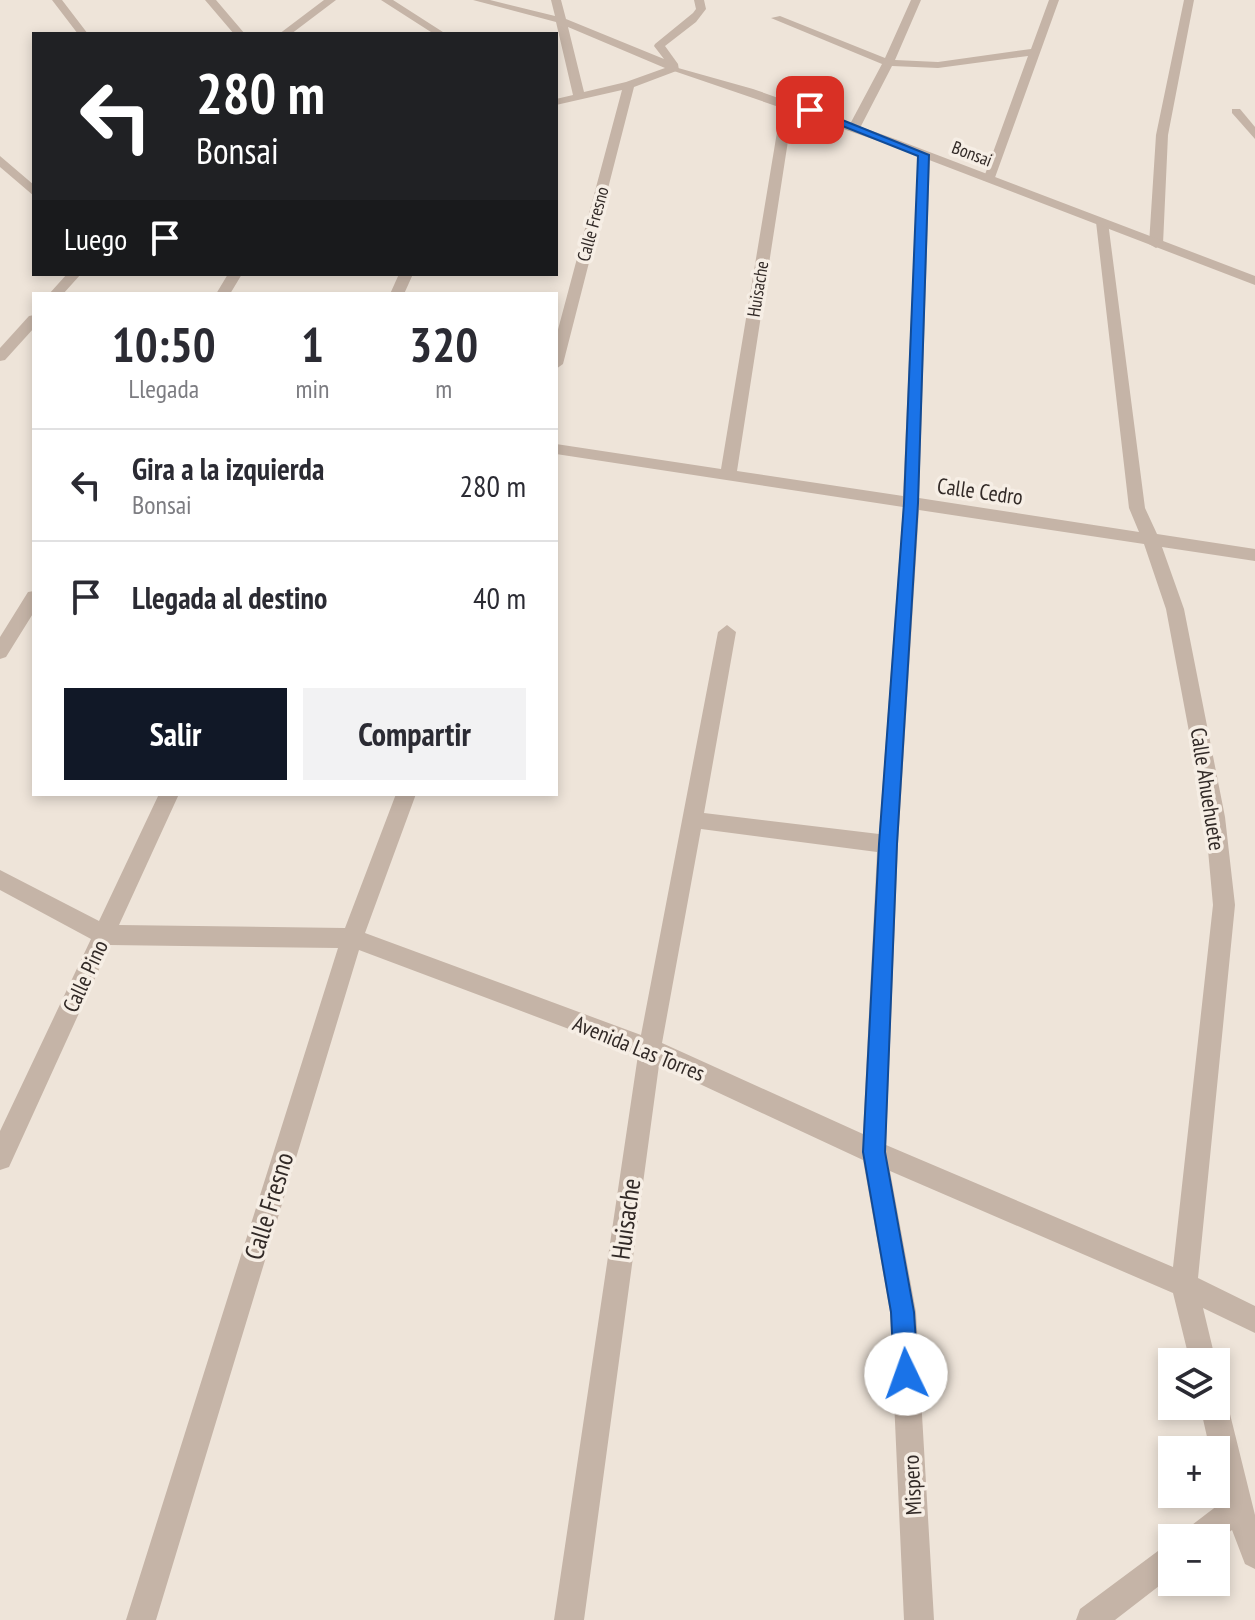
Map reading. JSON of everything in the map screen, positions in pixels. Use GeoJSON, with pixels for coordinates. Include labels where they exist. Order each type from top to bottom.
{"type":"FeatureCollection","features":[{"type":"Feature","properties":{"kind":"street"},"geometry":{"type":"LineString","coordinates":[[57,0],[81,32]]}},
{"type":"Feature","properties":{"kind":"street"},"geometry":{"type":"LineString","coordinates":[[210,0],[238,32]]}},
{"type":"Feature","properties":{"kind":"street"},"geometry":{"type":"LineString","coordinates":[[287,32],[331,0]]}},
{"type":"Feature","properties":{"kind":"street"},"geometry":{"type":"LineString","coordinates":[[386,0],[438,32]]}},
{"type":"Feature","properties":{"kind":"street","name":"Bonsai"},"geometry":{"type":"LineString","coordinates":[[478,0],[563,21],[675,68],[855,126],[1255,281]]}},
{"type":"Feature","properties":{"kind":"street"},"geometry":{"type":"LineString","coordinates":[[556,0],[579,95]]}},
{"type":"Feature","properties":{"kind":"street"},"geometry":{"type":"LineString","coordinates":[[558,101],[629,85],[675,68],[659,46],[664,39],[693,20],[701,9],[699,0]]}},
{"type":"Feature","properties":{"kind":"street"},"geometry":{"type":"LineString","coordinates":[[855,126],[916,0]]}},
{"type":"Feature","properties":{"kind":"street"},"geometry":{"type":"LineString","coordinates":[[989,180],[1054,0]]}},
{"type":"Feature","properties":{"kind":"street"},"geometry":{"type":"LineString","coordinates":[[1156,244],[1162,135],[1189,0]]}},
{"type":"Feature","properties":{"kind":"street"},"geometry":{"type":"LineString","coordinates":[[776,18],[888,63],[954,63],[1036,52]]}},
{"type":"Feature","properties":{"kind":"street","name":"Calle Fresno"},"geometry":{"type":"LineString","coordinates":[[558,356],[629,85]]}},
{"type":"Feature","properties":{"kind":"street","name":"Huisache"},"geometry":{"type":"LineString","coordinates":[[728,476],[788,102]]}},
{"type":"Feature","properties":{"kind":"street"},"geometry":{"type":"LineString","coordinates":[[1236,111],[1255,135]]}},
{"type":"Feature","properties":{"kind":"street","name":"Mispero"},"geometry":{"type":"LineString","coordinates":[[919,1620],[903,1312],[874,1152],[888,844],[911,503],[924,155]]}},
{"type":"Feature","properties":{"kind":"street"},"geometry":{"type":"LineString","coordinates":[[0,161],[32,190]]}},
{"type":"Feature","properties":{"kind":"street","name":"Calle Ahuehuete"},"geometry":{"type":"LineString","coordinates":[[1102,222],[1137,508],[1151,539],[1178,624],[1215,817],[1224,905],[1184,1285],[1200,1348]]}},
{"type":"Feature","properties":{"kind":"street"},"geometry":{"type":"LineString","coordinates":[[58,292],[72,276]]}},
{"type":"Feature","properties":{"kind":"street"},"geometry":{"type":"LineString","coordinates":[[0,357],[32,321]]}},
{"type":"Feature","properties":{"kind":"street","name":"Calle Cedro"},"geometry":{"type":"LineString","coordinates":[[558,449],[1255,555]]}},
{"type":"Feature","properties":{"kind":"street"},"geometry":{"type":"LineString","coordinates":[[0,652],[32,600]]}},
{"type":"Feature","properties":{"kind":"street","name":"Huisache"},"geometry":{"type":"LineString","coordinates":[[569,1620],[650,1049],[727,632]]}},
{"type":"Feature","properties":{"kind":"street","name":"Calle Pino"},"geometry":{"type":"LineString","coordinates":[[0,1158],[168,796]]}},
{"type":"Feature","properties":{"kind":"street","name":"Calle Fresno"},"geometry":{"type":"LineString","coordinates":[[141,1620],[352,938],[405,796]]}},
{"type":"Feature","properties":{"kind":"street"},"geometry":{"type":"LineString","coordinates":[[694,820],[888,844]]}},
{"type":"Feature","properties":{"kind":"street","name":"Avenida Las Torres"},"geometry":{"type":"LineString","coordinates":[[0,879],[104,935],[352,938],[650,1049],[874,1152],[1184,1285],[1255,1320]]}},
{"type":"Feature","properties":{"kind":"street"},"geometry":{"type":"LineString","coordinates":[[1217,1420],[1238,1508],[1255,1554]]}},
{"type":"Feature","properties":{"kind":"street"},"geometry":{"type":"LineString","coordinates":[[1217,1524],[1238,1508]]}},
{"type":"Feature","properties":{"kind":"street"},"geometry":{"type":"LineString","coordinates":[[1091,1620],[1158,1569]]}},
{"type":"Feature","properties":{"kind":"route"},"geometry":{"type":"LineString","coordinates":[[810,110],[924,155],[911,503],[888,844],[874,1152],[903,1312],[906,1374]]}}]}
